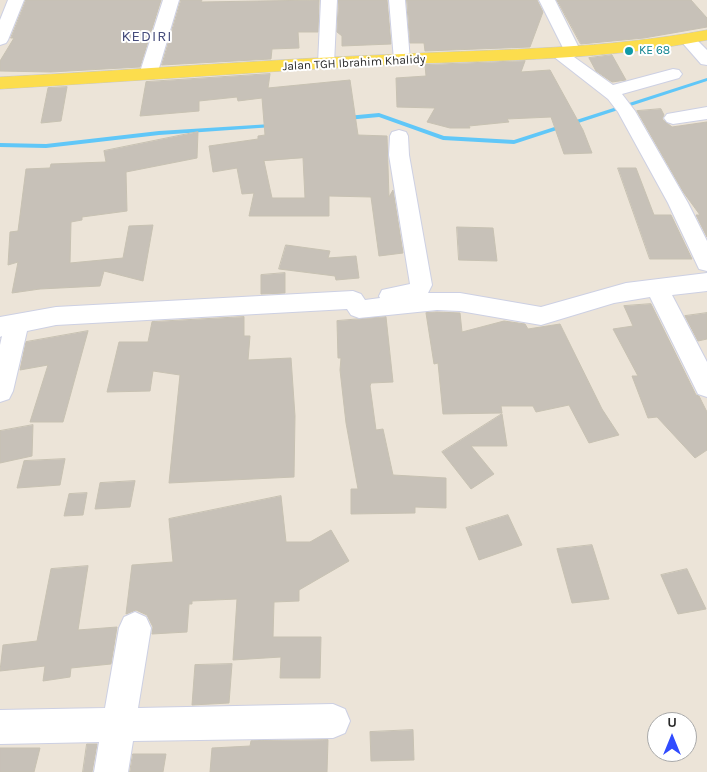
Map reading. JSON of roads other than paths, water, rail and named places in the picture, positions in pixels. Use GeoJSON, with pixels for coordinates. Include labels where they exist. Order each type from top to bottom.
{"type":"FeatureCollection","features":[{"type":"Feature","properties":{"kind":"main road","name":"Jalan TGH Ibrahim Khalidy"},"geometry":{"type":"LineString","coordinates":[[0,83],[565,52],[688,40],[707,35]]}},
{"type":"Feature","properties":{"kind":"street"},"geometry":{"type":"LineString","coordinates":[[0,40],[16,0]]}},
{"type":"Feature","properties":{"kind":"street"},"geometry":{"type":"LineString","coordinates":[[148,75],[171,0]]}},
{"type":"Feature","properties":{"kind":"street"},"geometry":{"type":"LineString","coordinates":[[326,64],[329,0]]}},
{"type":"Feature","properties":{"kind":"street"},"geometry":{"type":"LineString","coordinates":[[397,0],[402,60]]}},
{"type":"Feature","properties":{"kind":"street"},"geometry":{"type":"LineString","coordinates":[[547,0],[550,19],[565,52],[584,71],[612,94],[626,112],[678,203],[707,263]]}},
{"type":"Feature","properties":{"kind":"street"},"geometry":{"type":"LineString","coordinates":[[688,40],[707,59]]}},
{"type":"Feature","properties":{"kind":"street"},"geometry":{"type":"LineString","coordinates":[[612,94],[672,74]]}},
{"type":"Feature","properties":{"kind":"street"},"geometry":{"type":"LineString","coordinates":[[673,118],[707,113]]}},
{"type":"Feature","properties":{"kind":"street"},"geometry":{"type":"LineString","coordinates":[[0,391],[9,326],[56,316],[353,300],[418,292],[420,288],[399,155],[399,136]]}},
{"type":"Feature","properties":{"kind":"street"},"geometry":{"type":"LineString","coordinates":[[353,300],[359,309],[437,301],[460,302],[541,316],[638,289],[707,282]]}},
{"type":"Feature","properties":{"kind":"street"},"geometry":{"type":"LineString","coordinates":[[657,288],[707,386]]}},
{"type":"Feature","properties":{"kind":"street"},"geometry":{"type":"LineString","coordinates":[[111,772],[135,628]]}},
{"type":"Feature","properties":{"kind":"street"},"geometry":{"type":"LineString","coordinates":[[0,727],[333,721]]}},
{"type":"Feature","properties":{"kind":"waterway"},"geometry":{"type":"LineString","coordinates":[[347,118],[379,115],[443,138],[514,142],[707,79]]}},
{"type":"Feature","properties":{"kind":"waterway"},"geometry":{"type":"LineString","coordinates":[[0,145],[46,146],[159,133],[271,126]]}},
{"type":"Feature","properties":{"kind":"place","name":"KE 68"},"geometry":{"type":"Point","coordinates":[629,51]}},
{"type":"Feature","properties":{"kind":"district","name":"KEDIRI"},"geometry":{"type":"Point","coordinates":[147,37]}}]}
